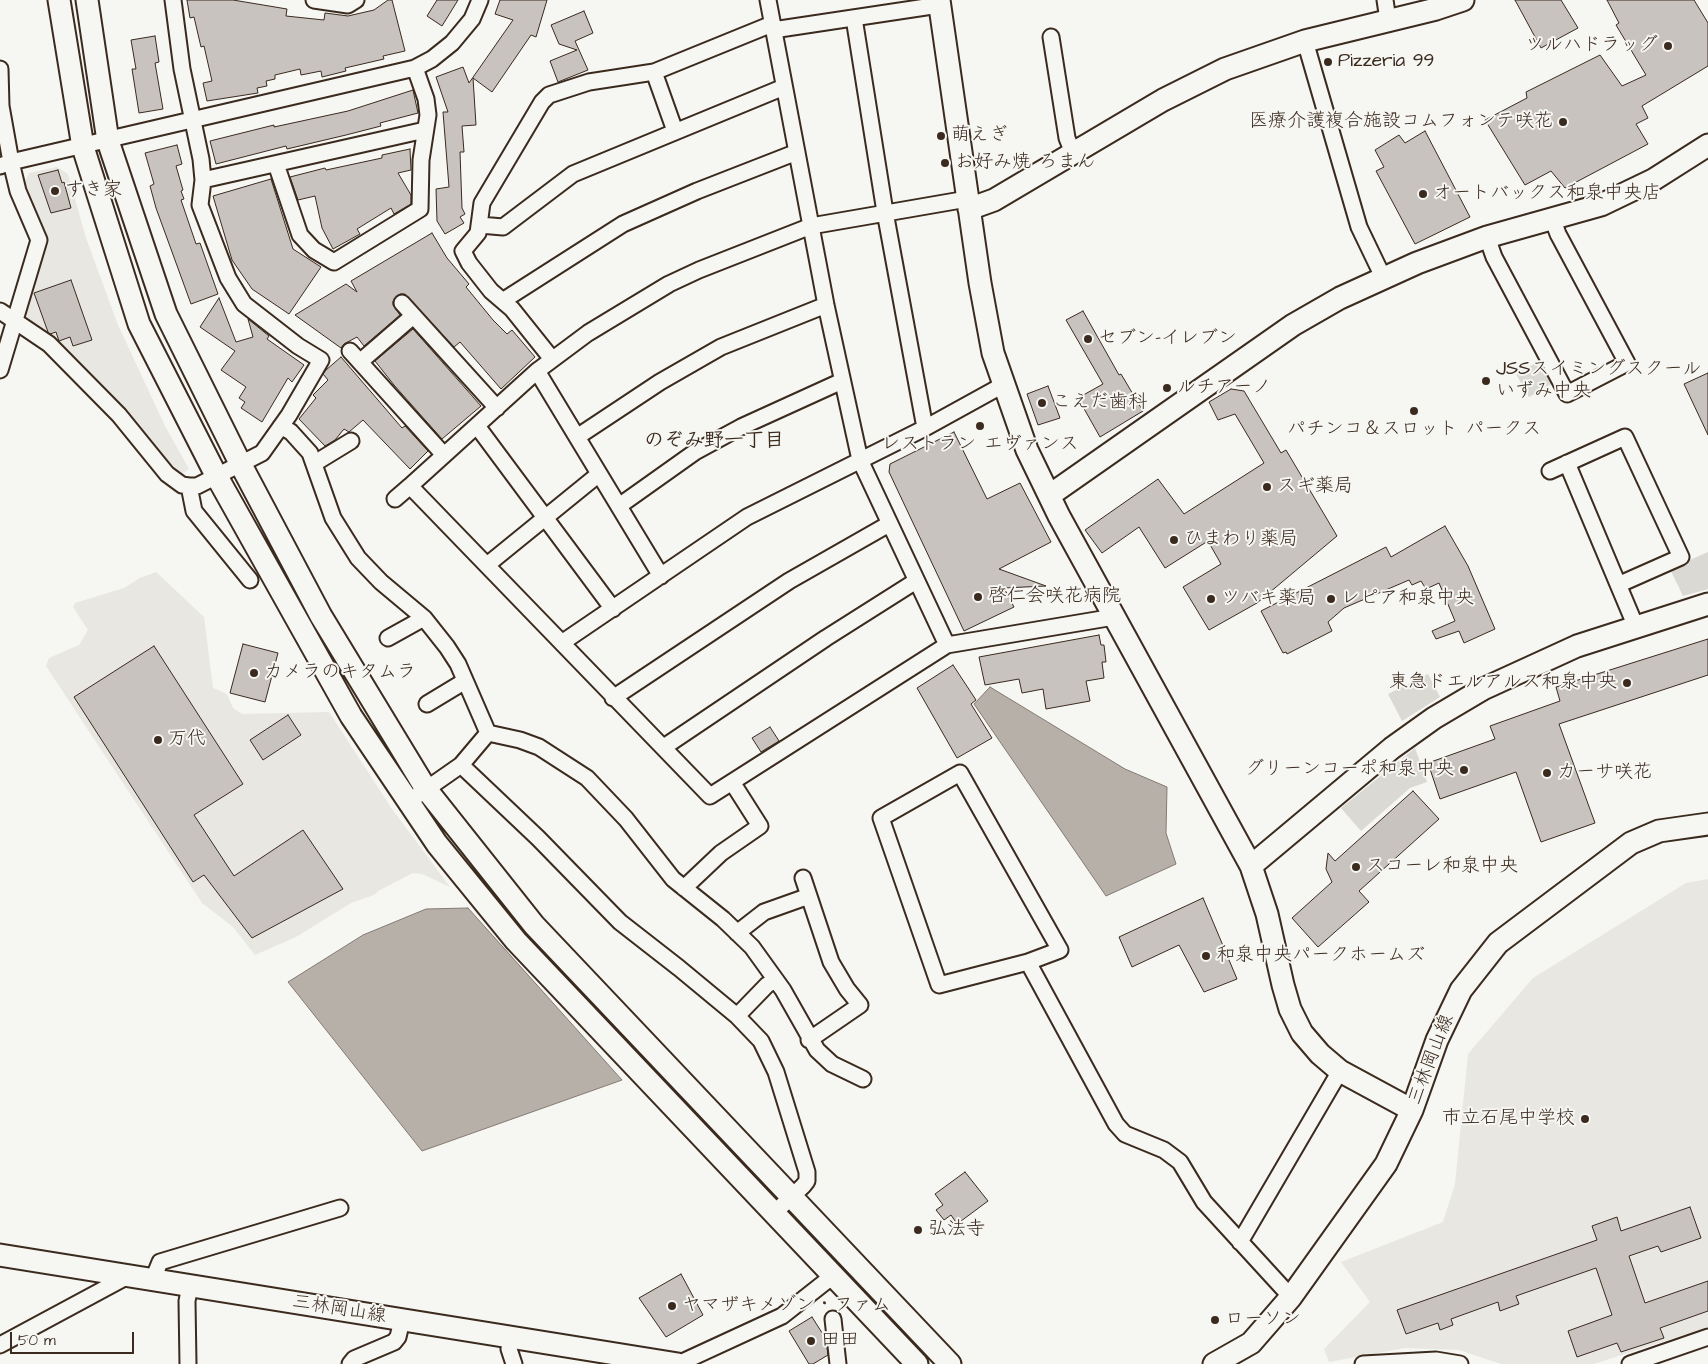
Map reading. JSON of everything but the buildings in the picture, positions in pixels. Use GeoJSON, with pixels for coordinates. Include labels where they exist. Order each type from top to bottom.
{"type":"FeatureCollection","features":[{"type":"Feature","properties":{"kind":"street"},"geometry":{"type":"LineString","coordinates":[[58,0],[83,147],[139,324],[216,475],[351,716],[437,844],[516,941],[917,1364]]}},
{"type":"Feature","properties":{"kind":"street"},"geometry":{"type":"LineString","coordinates":[[88,0],[108,141],[166,314],[241,465],[321,616],[426,789],[534,925],[950,1364]]}},
{"type":"Feature","properties":{"kind":"street"},"geometry":{"type":"LineString","coordinates":[[0,311],[49,344],[119,415],[167,474],[182,485],[197,486],[262,453],[281,426],[321,360],[298,346],[244,304],[235,292],[200,205],[203,180],[182,69],[173,0]]}},
{"type":"Feature","properties":{"kind":"street"},"geometry":{"type":"LineString","coordinates":[[314,0],[348,5],[356,0]]}},
{"type":"Feature","properties":{"kind":"street"},"geometry":{"type":"LineString","coordinates":[[6,164],[415,68],[442,52],[452,42],[472,19],[480,0]]}},
{"type":"Feature","properties":{"kind":"street"},"geometry":{"type":"LineString","coordinates":[[768,0],[826,306],[860,460],[947,645]]}},
{"type":"Feature","properties":{"kind":"street"},"geometry":{"type":"LineString","coordinates":[[552,359],[504,300],[491,291],[469,263],[463,251],[478,233],[482,203],[549,95],[589,82],[654,72],[773,27],[854,18],[939,2],[992,353],[1027,450],[1114,617],[1251,866],[1263,899],[1290,1009],[1302,1032],[1320,1054],[1340,1071],[1412,1110]]}},
{"type":"Feature","properties":{"kind":"street"},"geometry":{"type":"LineString","coordinates":[[395,499],[552,359],[588,333],[669,284],[811,226],[885,212],[994,200],[1191,85],[1268,52],[1305,41],[1387,10],[1452,2]]}},
{"type":"Feature","properties":{"kind":"street"},"geometry":{"type":"LineString","coordinates":[[854,18],[885,212],[925,428]]}},
{"type":"Feature","properties":{"kind":"street"},"geometry":{"type":"LineString","coordinates":[[1051,37],[1049,76],[1067,138],[1074,153]]}},
{"type":"Feature","properties":{"kind":"street"},"geometry":{"type":"LineString","coordinates":[[1305,41],[1359,227],[1383,277]]}},
{"type":"Feature","properties":{"kind":"street"},"geometry":{"type":"LineString","coordinates":[[0,68],[6,164],[39,240],[0,370]]}},
{"type":"Feature","properties":{"kind":"street"},"geometry":{"type":"LineString","coordinates":[[276,164],[300,235],[314,250],[334,262],[420,209],[421,160],[424,130],[428,114],[426,99],[415,68]]}},
{"type":"Feature","properties":{"kind":"street"},"geometry":{"type":"LineString","coordinates":[[654,72],[675,130]]}},
{"type":"Feature","properties":{"kind":"street"},"geometry":{"type":"LineString","coordinates":[[480,224],[503,227],[573,174],[675,130],[784,88]]}},
{"type":"Feature","properties":{"kind":"street"},"geometry":{"type":"LineString","coordinates":[[203,180],[424,130]]}},
{"type":"Feature","properties":{"kind":"street"},"geometry":{"type":"LineString","coordinates":[[1050,496],[1293,325],[1383,277],[1487,237],[1601,205],[1620,197],[1653,180],[1708,145]]}},
{"type":"Feature","properties":{"kind":"street"},"geometry":{"type":"LineString","coordinates":[[504,300],[622,224],[697,191],[797,152]]}},
{"type":"Feature","properties":{"kind":"street"},"geometry":{"type":"LineString","coordinates":[[1487,237],[1494,257],[1567,394],[1627,363],[1558,234],[1552,218]]}},
{"type":"Feature","properties":{"kind":"street"},"geometry":{"type":"LineString","coordinates":[[402,303],[497,408]]}},
{"type":"Feature","properties":{"kind":"street"},"geometry":{"type":"LineString","coordinates":[[577,437],[660,382],[721,347],[826,306]]}},
{"type":"Feature","properties":{"kind":"street"},"geometry":{"type":"LineString","coordinates":[[413,316],[356,356],[444,455]]}},
{"type":"Feature","properties":{"kind":"street"},"geometry":{"type":"LineString","coordinates":[[537,371],[661,576]]}},
{"type":"Feature","properties":{"kind":"street"},"geometry":{"type":"LineString","coordinates":[[619,506],[695,452],[741,427],[842,381]]}},
{"type":"Feature","properties":{"kind":"street"},"geometry":{"type":"LineString","coordinates":[[563,642],[747,517],[925,428],[1003,386]]}},
{"type":"Feature","properties":{"kind":"street"},"geometry":{"type":"LineString","coordinates":[[281,426],[302,442],[316,462],[330,511],[345,539],[381,582],[424,618],[447,647],[465,681],[488,733]]}},
{"type":"Feature","properties":{"kind":"street"},"geometry":{"type":"LineString","coordinates":[[477,426],[613,609]]}},
{"type":"Feature","properties":{"kind":"street"},"geometry":{"type":"LineString","coordinates":[[1550,471],[1625,437],[1681,557],[1620,584]]}},
{"type":"Feature","properties":{"kind":"street"},"geometry":{"type":"LineString","coordinates":[[316,462],[351,440]]}},
{"type":"Feature","properties":{"kind":"street"},"geometry":{"type":"LineString","coordinates":[[1567,463],[1620,584],[1636,627]]}},
{"type":"Feature","properties":{"kind":"street"},"geometry":{"type":"LineString","coordinates":[[488,565],[599,474]]}},
{"type":"Feature","properties":{"kind":"street"},"geometry":{"type":"LineString","coordinates":[[189,486],[194,511],[250,580]]}},
{"type":"Feature","properties":{"kind":"street"},"geometry":{"type":"LineString","coordinates":[[410,486],[563,642],[613,698],[710,796],[947,645],[1114,617]]}},
{"type":"Feature","properties":{"kind":"street"},"geometry":{"type":"LineString","coordinates":[[613,698],[789,580],[890,524]]}},
{"type":"Feature","properties":{"kind":"street"},"geometry":{"type":"LineString","coordinates":[[664,748],[826,638],[916,581]]}},
{"type":"Feature","properties":{"kind":"street"},"geometry":{"type":"LineString","coordinates":[[1251,866],[1385,754],[1434,718],[1483,689],[1548,658],[1708,604]]}},
{"type":"Feature","properties":{"kind":"street"},"geometry":{"type":"LineString","coordinates":[[388,638],[424,618]]}},
{"type":"Feature","properties":{"kind":"street"},"geometry":{"type":"LineString","coordinates":[[426,704],[465,681]]}},
{"type":"Feature","properties":{"kind":"street"},"geometry":{"type":"LineString","coordinates":[[409,801],[461,765],[488,733]]}},
{"type":"Feature","properties":{"kind":"street"},"geometry":{"type":"LineString","coordinates":[[488,733],[520,740],[539,747],[559,758],[587,778],[626,819],[656,861],[752,947],[776,980],[809,1040],[817,1050],[832,1064],[863,1080]]}},
{"type":"Feature","properties":{"kind":"street"},"geometry":{"type":"LineString","coordinates":[[461,765],[538,838],[620,922],[679,968],[753,1031],[769,1054],[807,1172],[807,1181],[792,1198],[773,1214]]}},
{"type":"Feature","properties":{"kind":"street"},"geometry":{"type":"LineString","coordinates":[[960,773],[1060,950],[1028,962],[939,985],[881,818],[960,773]]}},
{"type":"Feature","properties":{"kind":"street"},"geometry":{"type":"LineString","coordinates":[[684,888],[721,852],[760,826],[732,782]]}},
{"type":"Feature","properties":{"kind":"street","name":"三林岡山線"},"geometry":{"type":"LineString","coordinates":[[1214,1364],[1251,1343],[1291,1297],[1386,1164],[1412,1110],[1437,1040],[1461,990],[1498,943],[1631,843],[1659,831],[1708,824]]}},
{"type":"Feature","properties":{"kind":"street"},"geometry":{"type":"LineString","coordinates":[[803,878],[831,962],[847,989],[860,1005],[809,1040]]}},
{"type":"Feature","properties":{"kind":"street"},"geometry":{"type":"LineString","coordinates":[[737,933],[764,912],[809,896]]}},
{"type":"Feature","properties":{"kind":"street"},"geometry":{"type":"LineString","coordinates":[[1028,962],[1116,1124],[1125,1134],[1172,1155],[1180,1162],[1204,1202],[1291,1297]]}},
{"type":"Feature","properties":{"kind":"street"},"geometry":{"type":"LineString","coordinates":[[737,1016],[767,985],[776,980]]}},
{"type":"Feature","properties":{"kind":"street"},"geometry":{"type":"LineString","coordinates":[[1240,1242],[1340,1071]]}},
{"type":"Feature","properties":{"kind":"street"},"geometry":{"type":"LineString","coordinates":[[153,1279],[160,1262],[340,1208]]}},
{"type":"Feature","properties":{"kind":"street","name":"三林岡山線"},"geometry":{"type":"LineString","coordinates":[[0,1255],[678,1364]]}},
{"type":"Feature","properties":{"kind":"street"},"geometry":{"type":"LineString","coordinates":[[0,1345],[130,1275]]}},
{"type":"Feature","properties":{"kind":"street"},"geometry":{"type":"LineString","coordinates":[[678,1364],[782,1316],[834,1275]]}},
{"type":"Feature","properties":{"kind":"street"},"geometry":{"type":"LineString","coordinates":[[188,1364],[187,1301],[190,1286]]}},
{"type":"Feature","properties":{"kind":"street"},"geometry":{"type":"LineString","coordinates":[[833,1319],[838,1364]]}},
{"type":"Feature","properties":{"kind":"street"},"geometry":{"type":"LineString","coordinates":[[350,1364],[354,1359],[394,1342],[398,1337],[402,1320]]}},
{"type":"Feature","properties":{"kind":"street"},"geometry":{"type":"LineString","coordinates":[[511,1337],[509,1348],[514,1364]]}},
{"type":"Feature","properties":{"kind":"street"},"geometry":{"type":"LineString","coordinates":[[1630,1364],[1708,1337]]}},
{"type":"Feature","properties":{"kind":"street"},"geometry":{"type":"LineString","coordinates":[[1364,1364],[1436,1360],[1460,1364]]}},
{"type":"Feature","properties":{"kind":"shaded area"},"geometry":{"type":"Polygon","coordinates":[[[57,167],[68,174],[86,238],[118,325],[165,426],[189,469],[183,473],[169,465],[140,428],[27,319],[24,312],[49,241],[25,182],[29,173],[57,167]]]}},
{"type":"Feature","properties":{"kind":"shaded area"},"geometry":{"type":"Polygon","coordinates":[[[1541,360],[1553,383],[1529,397],[1516,374],[1541,360]]]}},
{"type":"Feature","properties":{"kind":"shaded area"},"geometry":{"type":"Polygon","coordinates":[[[1708,552],[1708,589],[1683,596],[1670,569],[1708,552]]]}},
{"type":"Feature","properties":{"kind":"shaded area"},"geometry":{"type":"Polygon","coordinates":[[[156,572],[204,617],[213,688],[227,694],[233,708],[242,714],[329,712],[392,809],[450,887],[422,874],[413,873],[378,891],[374,895],[351,903],[296,937],[255,955],[233,927],[202,903],[46,666],[49,658],[79,645],[88,630],[73,607],[75,603],[124,588],[140,578],[156,572]]]}},
{"type":"Feature","properties":{"kind":"shaded area"},"geometry":{"type":"Polygon","coordinates":[[[1428,674],[1440,697],[1402,721],[1388,694],[1428,674]]]}},
{"type":"Feature","properties":{"kind":"shaded area"},"geometry":{"type":"Polygon","coordinates":[[[990,687],[1125,769],[1167,787],[1166,833],[1176,864],[1106,896],[974,704],[990,687]]]}},
{"type":"Feature","properties":{"kind":"shaded area"},"geometry":{"type":"Polygon","coordinates":[[[1415,748],[1427,782],[1410,788],[1361,831],[1341,808],[1415,748]]]}},
{"type":"Feature","properties":{"kind":"shaded area","name":"市立石尾中学校"},"geometry":{"type":"Polygon","coordinates":[[[1708,879],[1708,1327],[1594,1364],[1501,1364],[1459,1350],[1405,1348],[1329,1362],[1324,1349],[1370,1302],[1341,1262],[1443,1222],[1455,1184],[1468,1054],[1533,978],[1686,883],[1708,879]]]}},
{"type":"Feature","properties":{"kind":"shaded area"},"geometry":{"type":"Polygon","coordinates":[[[468,908],[622,1080],[422,1151],[288,982],[363,935],[426,909],[468,908]]]}},
{"type":"Feature","properties":{"kind":"place","name":"ツルハドラッグ"},"geometry":{"type":"Point","coordinates":[1668,46]}},
{"type":"Feature","properties":{"kind":"place","name":"Pizzeria 99"},"geometry":{"type":"Point","coordinates":[1328,62]}},
{"type":"Feature","properties":{"kind":"place","name":"医療介護複合施設コムフォンテ咲花"},"geometry":{"type":"Point","coordinates":[1563,122]}},
{"type":"Feature","properties":{"kind":"place","name":"萌えぎ"},"geometry":{"type":"Point","coordinates":[941,136]}},
{"type":"Feature","properties":{"kind":"place","name":"お好み焼 ろまん"},"geometry":{"type":"Point","coordinates":[945,163]}},
{"type":"Feature","properties":{"kind":"place","name":"すき家"},"geometry":{"type":"Point","coordinates":[55,191]}},
{"type":"Feature","properties":{"kind":"place","name":"オートバックス和泉中央店"},"geometry":{"type":"Point","coordinates":[1423,194]}},
{"type":"Feature","properties":{"kind":"place","name":"セブン-イレブン"},"geometry":{"type":"Point","coordinates":[1088,339]}},
{"type":"Feature","properties":{"kind":"place","name":"JSSスイミングスクール いずみ中央"},"geometry":{"type":"Point","coordinates":[1486,381]}},
{"type":"Feature","properties":{"kind":"place","name":"ルチアーノ"},"geometry":{"type":"Point","coordinates":[1167,388]}},
{"type":"Feature","properties":{"kind":"place","name":"こえだ歯科"},"geometry":{"type":"Point","coordinates":[1042,403]}},
{"type":"Feature","properties":{"kind":"place","name":"パチンコ＆スロット パークス"},"geometry":{"type":"Point","coordinates":[1414,411]}},
{"type":"Feature","properties":{"kind":"place","name":"レストラン エヴァンス"},"geometry":{"type":"Point","coordinates":[980,426]}},
{"type":"Feature","properties":{"kind":"place","name":"スギ薬局"},"geometry":{"type":"Point","coordinates":[1267,487]}},
{"type":"Feature","properties":{"kind":"place","name":"ひまわり薬局"},"geometry":{"type":"Point","coordinates":[1174,540]}},
{"type":"Feature","properties":{"kind":"place","name":"啓仁会咲花病院"},"geometry":{"type":"Point","coordinates":[978,597]}},
{"type":"Feature","properties":{"kind":"place","name":"ツバキ薬局"},"geometry":{"type":"Point","coordinates":[1211,599]}},
{"type":"Feature","properties":{"kind":"place","name":"レピア和泉中央"},"geometry":{"type":"Point","coordinates":[1331,599]}},
{"type":"Feature","properties":{"kind":"place","name":"カメラのキタムラ"},"geometry":{"type":"Point","coordinates":[254,673]}},
{"type":"Feature","properties":{"kind":"place","name":"東急ドエルアルス和泉中央"},"geometry":{"type":"Point","coordinates":[1627,683]}},
{"type":"Feature","properties":{"kind":"place","name":"万代"},"geometry":{"type":"Point","coordinates":[158,740]}},
{"type":"Feature","properties":{"kind":"place","name":"グリーンコーポ和泉中央"},"geometry":{"type":"Point","coordinates":[1464,770]}},
{"type":"Feature","properties":{"kind":"place","name":"カーサ咲花"},"geometry":{"type":"Point","coordinates":[1547,773]}},
{"type":"Feature","properties":{"kind":"place","name":"スコーレ和泉中央"},"geometry":{"type":"Point","coordinates":[1356,867]}},
{"type":"Feature","properties":{"kind":"place","name":"和泉中央パークホームズ"},"geometry":{"type":"Point","coordinates":[1206,956]}},
{"type":"Feature","properties":{"kind":"place","name":"市立石尾中学校"},"geometry":{"type":"Point","coordinates":[1585,1119]}},
{"type":"Feature","properties":{"kind":"place","name":"弘法寺"},"geometry":{"type":"Point","coordinates":[918,1230]}},
{"type":"Feature","properties":{"kind":"place","name":"ヤマザキメゾン・ファム"},"geometry":{"type":"Point","coordinates":[672,1306]}},
{"type":"Feature","properties":{"kind":"place","name":"ローソン"},"geometry":{"type":"Point","coordinates":[1215,1320]}},
{"type":"Feature","properties":{"kind":"place","name":"田田"},"geometry":{"type":"Point","coordinates":[811,1341]}},
{"type":"Feature","properties":{"kind":"district","name":"のぞみ野一丁目"},"geometry":{"type":"Point","coordinates":[714,442]}}]}
